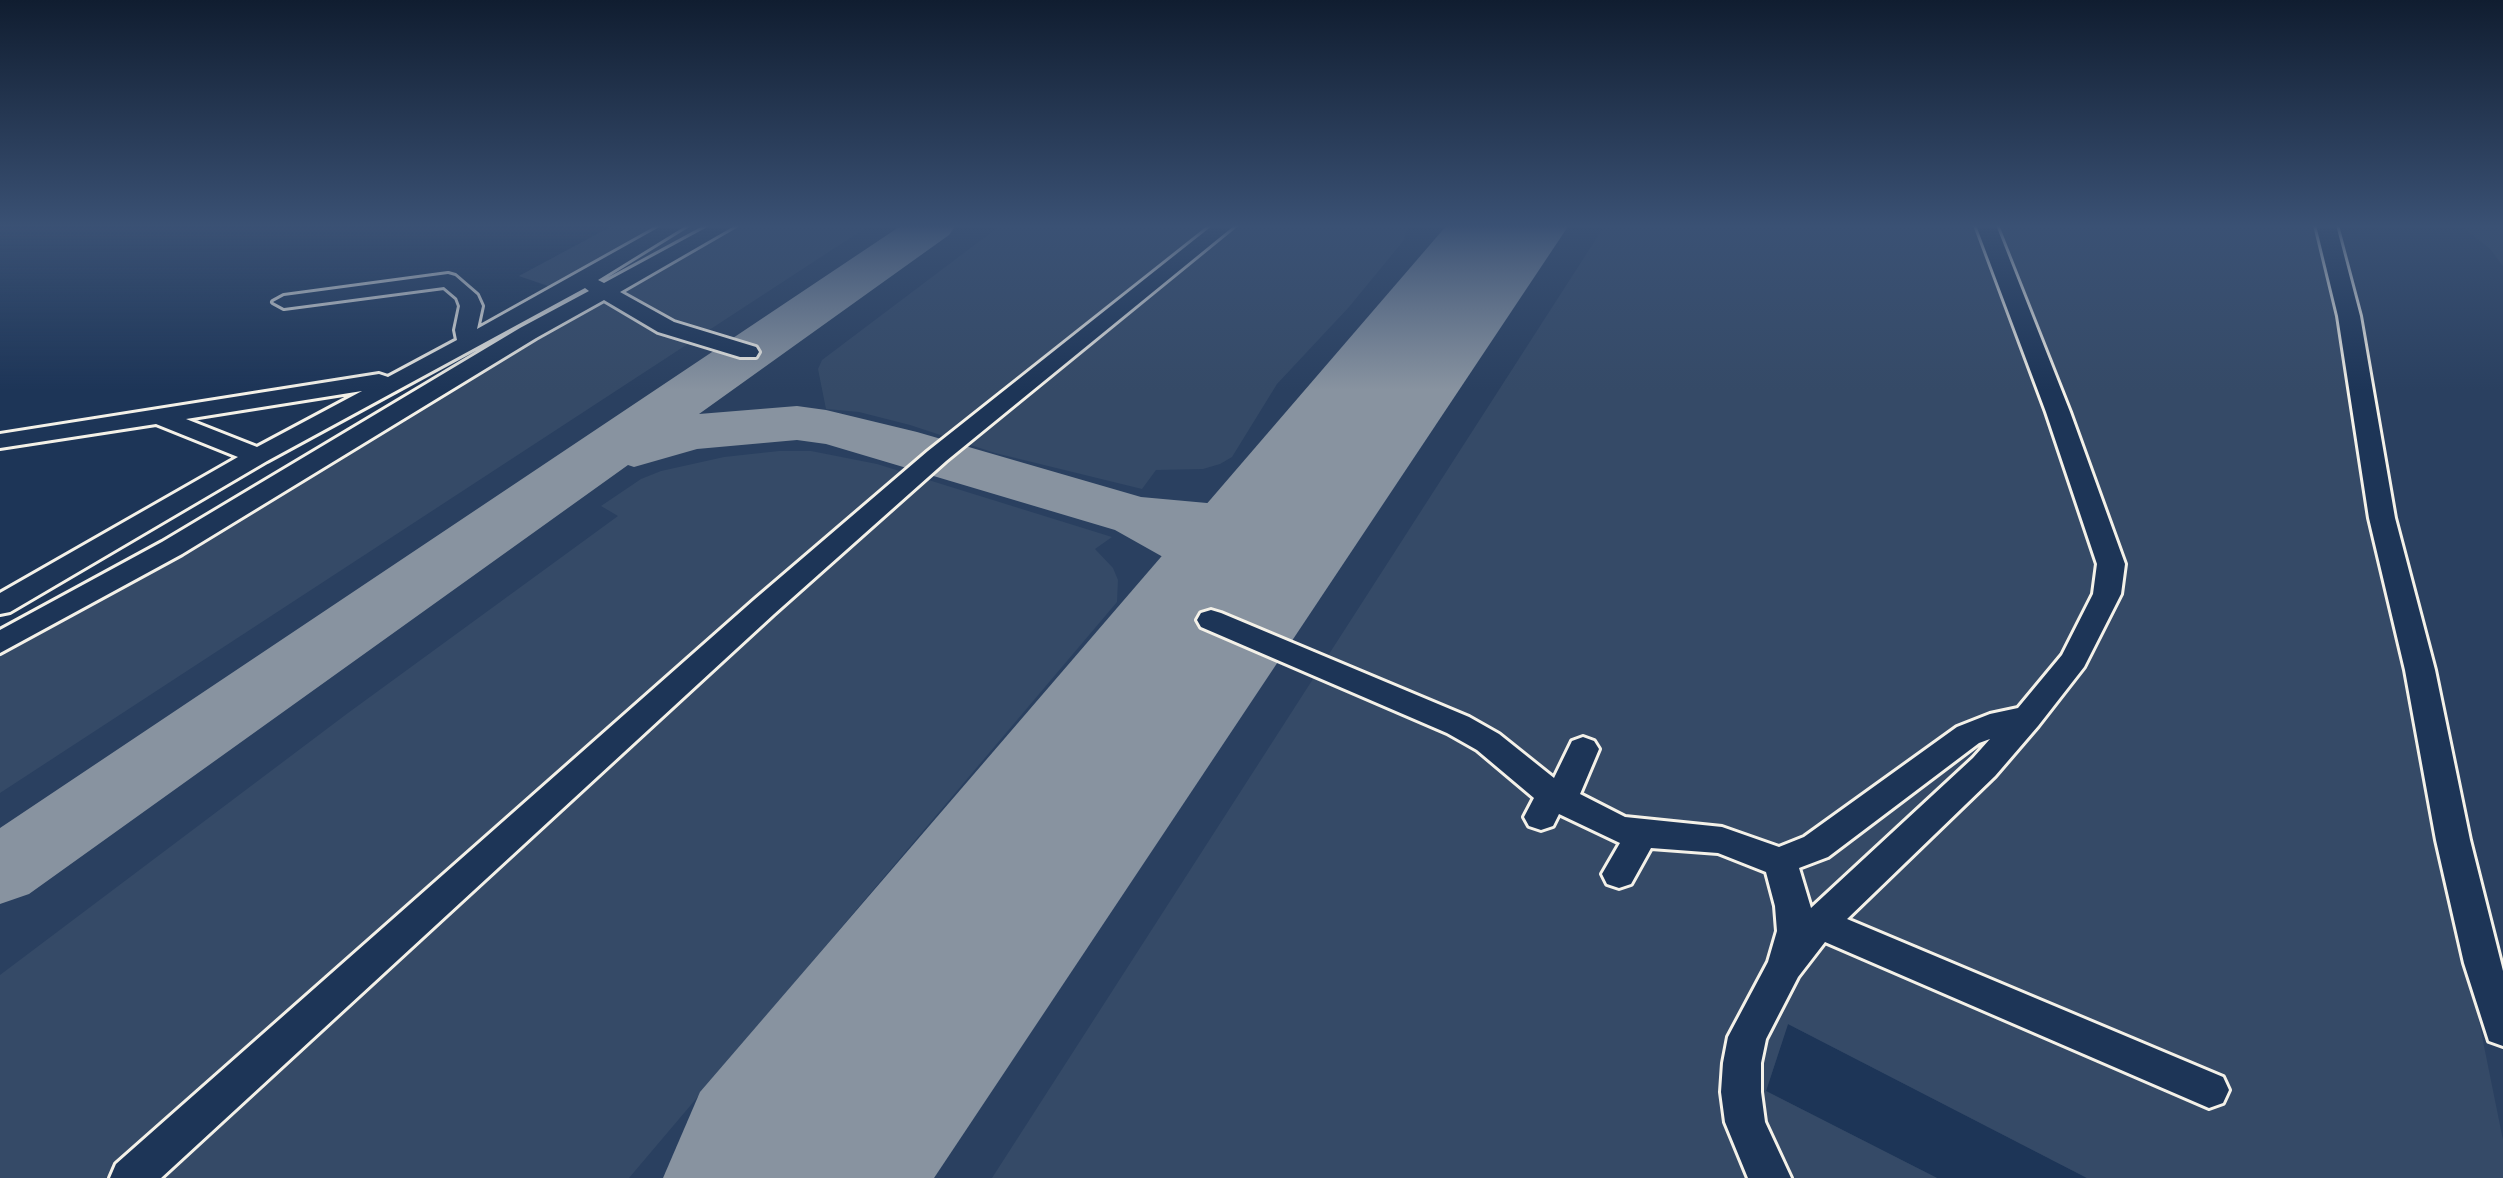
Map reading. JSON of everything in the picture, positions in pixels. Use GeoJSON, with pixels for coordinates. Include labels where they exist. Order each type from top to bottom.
{"type":"FeatureCollection","features":[{"type":"Feature","properties":{"kind":"lane"},"geometry":{"type":"LineString","coordinates":[[284,302],[448,280],[460,288],[471,306],[466,330],[467,338],[471,340]]}},
{"type":"Feature","properties":{"kind":"lane"},"geometry":{"type":"LineString","coordinates":[[0,605],[258,456],[583,280]]}},
{"type":"Feature","properties":{"kind":"lane"},"geometry":{"type":"LineString","coordinates":[[0,643],[172,548],[528,333],[628,280]]}},
{"type":"Feature","properties":{"kind":"lane"},"geometry":{"type":"LineString","coordinates":[[131,1178],[775,597],[937,456],[1156,280]]}},
{"type":"Feature","properties":{"kind":"lane"},"geometry":{"type":"LineString","coordinates":[[1770,1178],[1751,1142],[1745,1122],[1741,1092],[1742,1063],[1747,1037],[1785,966],[1819,923],[1984,767],[2027,718],[2074,660],[2107,594],[2111,564],[2058,412],[2007,280]]}},
{"type":"Feature","properties":{"kind":"lane"},"geometry":{"type":"LineString","coordinates":[[2340,280],[2349,316],[2382,518],[2420,670],[2453,840],[2482,963],[2503,1029]]}},
{"type":"Feature","properties":{"kind":"lane"},"geometry":{"type":"LineString","coordinates":[[574,285],[607,292],[666,327],[690,337],[748,352]]}},
{"type":"Feature","properties":{"kind":"lane"},"geometry":{"type":"LineString","coordinates":[[0,441],[399,378]]}},
{"type":"Feature","properties":{"kind":"lane"},"geometry":{"type":"LineString","coordinates":[[157,416],[258,456]]}},
{"type":"Feature","properties":{"kind":"lane"},"geometry":{"type":"LineString","coordinates":[[1211,620],[1458,725],[1488,742],[1551,804],[1618,829],[1642,834],[1735,834],[1760,857],[1780,861],[1816,847],[1968,735],[2001,722],[2027,718]]}},
{"type":"Feature","properties":{"kind":"lane"},"geometry":{"type":"LineString","coordinates":[[1551,804],[1583,749]]}},
{"type":"Feature","properties":{"kind":"lane"},"geometry":{"type":"LineString","coordinates":[[1619,874],[1642,834]]}},
{"type":"Feature","properties":{"kind":"lane"},"geometry":{"type":"LineString","coordinates":[[1780,861],[1793,906],[1795,931],[1785,966]]}},
{"type":"Feature","properties":{"kind":"lane"},"geometry":{"type":"LineString","coordinates":[[1819,923],[2209,1090]]}},
{"type":"Feature","properties":{"kind":"shaded area"},"geometry":{"type":"Polygon","coordinates":[[[530,280],[2503,280],[2503,1178],[2087,1178],[1788,1024],[1766,1091],[1937,1178],[0,1178],[0,629],[174,535],[578,297],[530,280]]]}},
{"type":"Feature","properties":{"kind":"shaded area"},"geometry":{"type":"Polygon","coordinates":[[[531,280],[786,280],[0,793],[0,629],[174,535],[579,296],[531,280]]]}},
{"type":"Feature","properties":{"kind":"shaded area"},"geometry":{"type":"Polygon","coordinates":[[[928,280],[1371,280],[1277,384],[1232,457],[1203,469],[1156,470],[1142,489],[995,453],[859,412],[826,409],[818,369],[822,360],[928,280]]]}},
{"type":"Feature","properties":{"kind":"shaded area"},"geometry":{"type":"Polygon","coordinates":[[[1570,280],[2329,280],[2503,1140],[2503,1178],[2087,1178],[1788,1024],[1766,1091],[1937,1178],[992,1178],[1570,280]]]}},
{"type":"Feature","properties":{"kind":"shaded area"},"geometry":{"type":"Polygon","coordinates":[[[811,451],[877,464],[1112,537],[1095,549],[1113,568],[1118,580],[1117,602],[629,1178],[0,1178],[0,975],[348,713],[618,516],[601,506],[641,479],[661,471],[724,457],[811,451]]]}},
{"type":"Feature","properties":{"kind":"taxiway"},"geometry":{"type":"LineString","coordinates":[[0,871],[854,280]]}},
{"type":"Feature","properties":{"kind":"taxiway"},"geometry":{"type":"LineString","coordinates":[[634,449],[689,433],[724,427],[797,423],[896,444],[1137,516]]}},
{"type":"Feature","properties":{"kind":"taxiway"},"geometry":{"type":"LineString","coordinates":[[1137,516],[1207,522],[1256,515],[1291,506],[1313,496],[1316,481]]}},
{"type":"Feature","properties":{"kind":"taxiway"},"geometry":{"type":"LineString","coordinates":[[1137,516],[1185,543],[1209,576],[1220,617],[1204,629]]}},
{"type":"Feature","properties":{"kind":"runway"},"geometry":{"type":"LineString","coordinates":[[788,1178],[1468,280]]}}]}
